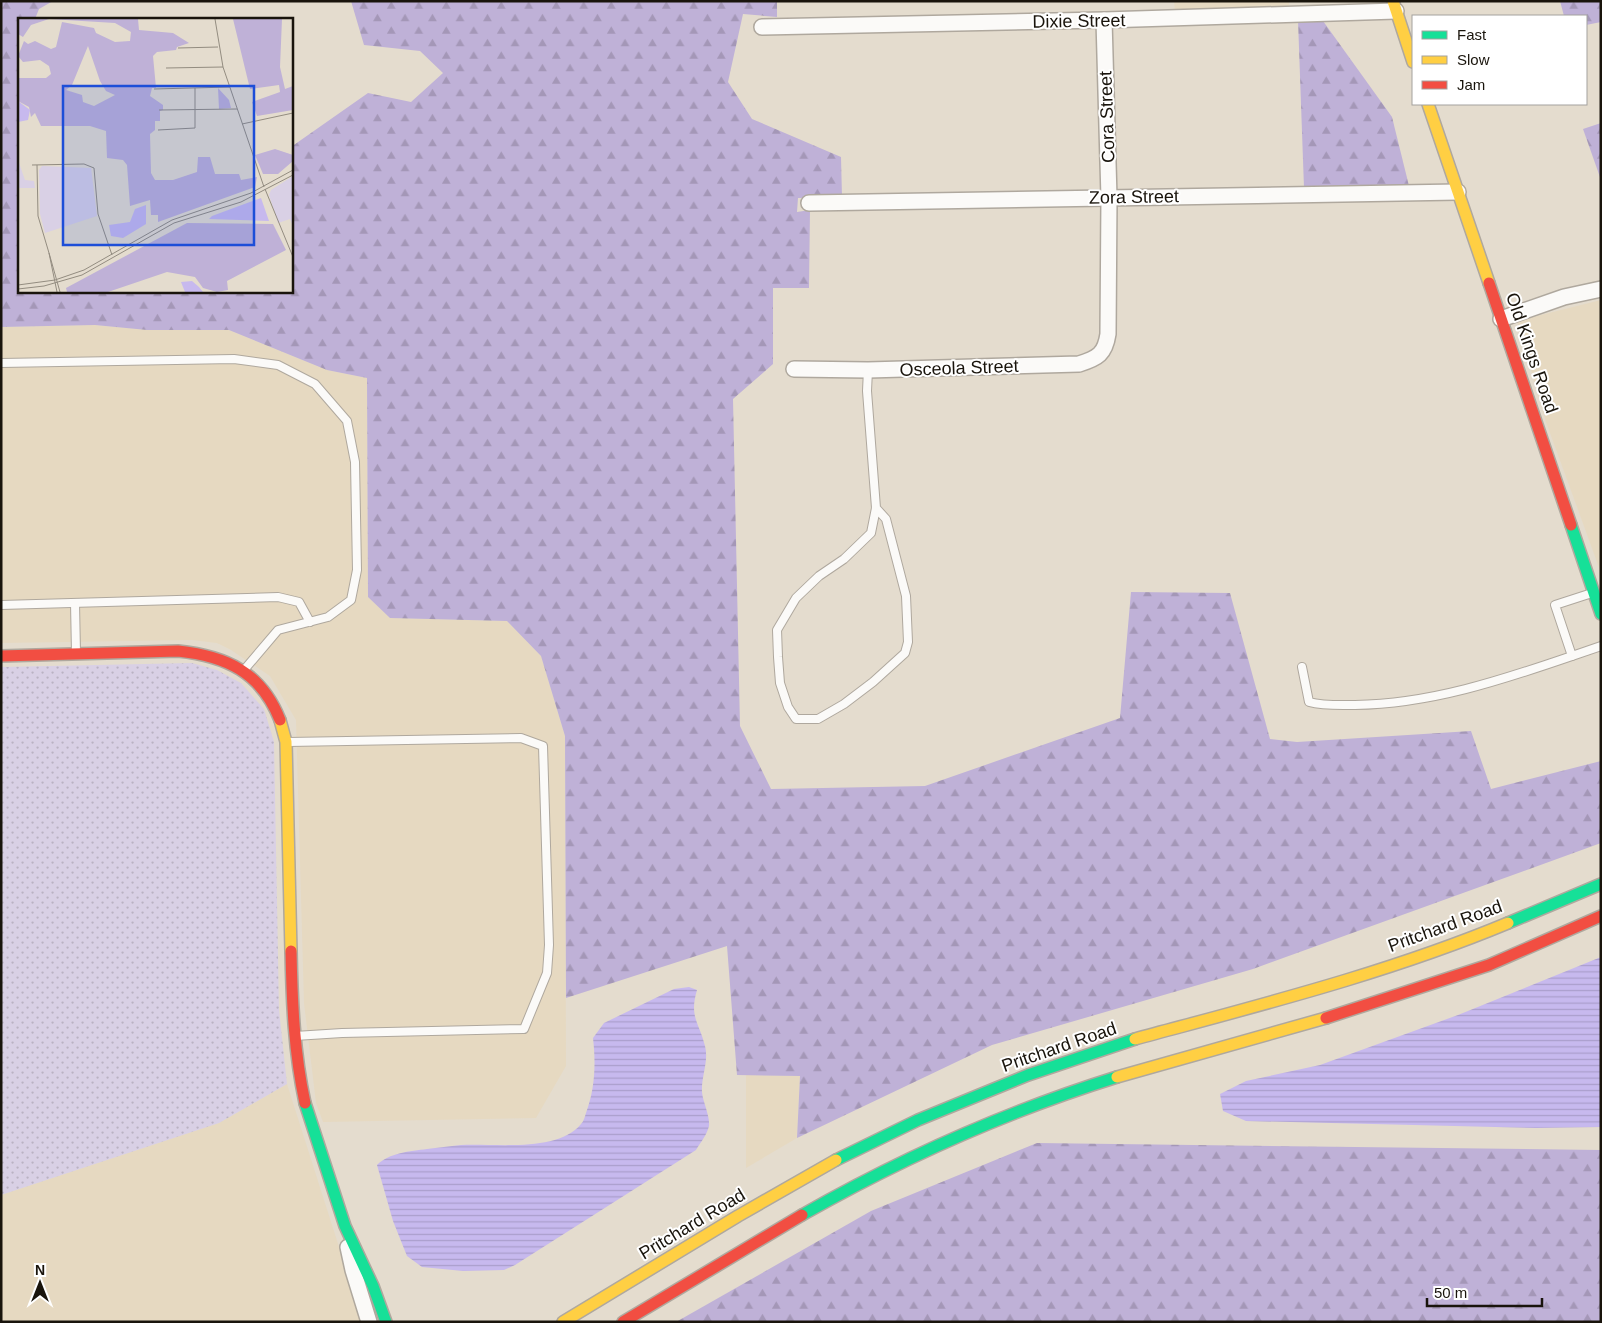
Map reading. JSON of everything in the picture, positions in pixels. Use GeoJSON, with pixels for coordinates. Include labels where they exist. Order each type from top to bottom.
{"type":"FeatureCollection","features":[{"type":"Feature","properties":{"kind":"main road"},"geometry":{"type":"LineString","coordinates":[[1394,6],[1412,59]]}},
{"type":"Feature","properties":{"kind":"main road","name":"Old Kings Road"},"geometry":{"type":"LineString","coordinates":[[1428,105],[1601,614]]}},
{"type":"Feature","properties":{"kind":"main road"},"geometry":{"type":"LineString","coordinates":[[1,656],[187,652],[205,654],[226,661],[243,671],[261,686],[274,705],[284,726],[286,742],[294,1036],[298,1071],[307,1114],[344,1226],[373,1286],[386,1322]]}},
{"type":"Feature","properties":{"kind":"main road","name":"Pritchard Road"},"geometry":{"type":"LineString","coordinates":[[563,1322],[738,1216],[845,1155],[918,1120],[1028,1075],[1111,1046],[1337,983],[1479,935],[1601,884]]}},
{"type":"Feature","properties":{"kind":"main road"},"geometry":{"type":"LineString","coordinates":[[623,1322],[750,1245],[860,1182],[949,1140],[1034,1104],[1116,1078],[1345,1013],[1489,964],[1601,916]]}},
{"type":"Feature","properties":{"kind":"street","name":"Dixie Street"},"geometry":{"type":"LineString","coordinates":[[762,27],[1104,20],[1394,6]]}},
{"type":"Feature","properties":{"kind":"street","name":"Cora Street"},"geometry":{"type":"LineString","coordinates":[[1104,20],[1110,198],[1108,334]]}},
{"type":"Feature","properties":{"kind":"street","name":"Zora Street"},"geometry":{"type":"LineString","coordinates":[[809,203],[1458,192]]}},
{"type":"Feature","properties":{"kind":"street"},"geometry":{"type":"LineString","coordinates":[[1501,319],[1564,297],[1601,289]]}},
{"type":"Feature","properties":{"kind":"street","name":"Osceola Street"},"geometry":{"type":"LineString","coordinates":[[794,369],[868,370],[1080,364],[1092,360],[1104,351],[1108,334]]}},
{"type":"Feature","properties":{"kind":"street"},"geometry":{"type":"LineString","coordinates":[[344,1226],[353,1270],[369,1322]]}},
{"type":"Feature","properties":{"kind":"lane"},"geometry":{"type":"LineString","coordinates":[[1,362],[234,359],[278,365],[315,384],[347,422],[355,462],[357,570],[351,600],[328,617],[278,630],[243,671]]}},
{"type":"Feature","properties":{"kind":"lane"},"geometry":{"type":"LineString","coordinates":[[868,370],[868,400],[876,508],[870,533],[844,559],[819,576],[796,598],[777,630],[780,683],[788,707],[796,719],[818,719],[844,704],[873,682],[905,652],[908,642],[906,596],[886,519],[876,508]]}},
{"type":"Feature","properties":{"kind":"lane"},"geometry":{"type":"LineString","coordinates":[[1572,656],[1554,605],[1594,592]]}},
{"type":"Feature","properties":{"kind":"lane"},"geometry":{"type":"LineString","coordinates":[[1,605],[278,597],[299,602],[310,622]]}},
{"type":"Feature","properties":{"kind":"lane"},"geometry":{"type":"LineString","coordinates":[[75,603],[76,654]]}},
{"type":"Feature","properties":{"kind":"lane"},"geometry":{"type":"LineString","coordinates":[[1302,667],[1309,702],[1324,705],[1362,705],[1399,702],[1492,683],[1601,646]]}},
{"type":"Feature","properties":{"kind":"lane"},"geometry":{"type":"LineString","coordinates":[[286,742],[521,738],[543,746],[550,945],[548,973],[524,1029],[342,1033],[294,1036]]}},
{"type":"Feature","properties":{"kind":"shaded area"},"geometry":{"type":"Polygon","coordinates":[[[1174,1],[1289,1],[1290,10],[1175,12],[1174,1]]]}},
{"type":"Feature","properties":{"kind":"shaded area"},"geometry":{"type":"Polygon","coordinates":[[[1601,300],[1601,573],[1546,422],[1517,321],[1601,300]]]}},
{"type":"Feature","properties":{"kind":"shaded area"},"geometry":{"type":"Polygon","coordinates":[[[95,325],[147,330],[229,330],[327,370],[367,378],[368,597],[390,618],[507,621],[541,656],[565,736],[566,1066],[536,1118],[323,1122],[316,1103],[304,1003],[296,720],[270,676],[217,643],[192,640],[1,643],[1,327],[95,325]]]}},
{"type":"Feature","properties":{"kind":"shaded area"},"geometry":{"type":"Polygon","coordinates":[[[192,663],[217,670],[241,683],[264,709],[274,742],[279,1010],[287,1084],[219,1123],[1,1195],[1,667],[192,663]]]}},
{"type":"Feature","properties":{"kind":"shaded area"},"geometry":{"type":"Polygon","coordinates":[[[1601,957],[1601,1127],[1536,1128],[1246,1121],[1223,1111],[1220,1094],[1246,1081],[1320,1065],[1458,1015],[1601,957]]]}},
{"type":"Feature","properties":{"kind":"shaded area"},"geometry":{"type":"Polygon","coordinates":[[[689,987],[697,990],[694,1013],[706,1052],[702,1092],[709,1126],[707,1133],[696,1150],[515,1265],[504,1270],[463,1271],[422,1267],[407,1256],[393,1221],[377,1165],[387,1158],[407,1152],[461,1145],[525,1145],[542,1143],[571,1133],[583,1121],[589,1104],[594,1076],[593,1038],[604,1023],[674,989],[689,987]]]}},
{"type":"Feature","properties":{"kind":"shaded area"},"geometry":{"type":"Polygon","coordinates":[[[746,1075],[800,1076],[797,1138],[746,1168],[746,1075]]]}},
{"type":"Feature","properties":{"kind":"shaded area"},"geometry":{"type":"Polygon","coordinates":[[[287,1084],[363,1322],[1,1322],[1,1195],[219,1123],[287,1084]]]}},
{"type":"Feature","properties":{"kind":"green space"},"geometry":{"type":"Polygon","coordinates":[[[1,1],[53,1],[39,9],[35,18],[18,18],[18,292],[292,292],[292,146],[368,93],[411,102],[443,73],[420,51],[364,45],[351,1],[777,1],[777,17],[743,14],[728,82],[752,119],[841,157],[842,197],[798,198],[797,212],[810,210],[809,288],[773,288],[773,364],[733,399],[740,726],[771,789],[925,786],[1120,718],[1131,592],[1230,593],[1270,739],[1297,742],[1471,731],[1491,789],[1601,761],[1601,843],[1253,969],[992,1045],[797,1138],[800,1076],[737,1075],[727,946],[566,998],[565,736],[541,656],[507,621],[390,618],[368,597],[367,378],[327,370],[229,330],[147,330],[95,325],[1,327],[1,1]]]}},
{"type":"Feature","properties":{"kind":"green space"},"geometry":{"type":"Polygon","coordinates":[[[1560,1],[1601,1],[1601,22],[1587,25],[1587,15],[1564,15],[1560,1]]]}},
{"type":"Feature","properties":{"kind":"green space"},"geometry":{"type":"Polygon","coordinates":[[[1298,20],[1323,21],[1392,117],[1409,186],[1304,188],[1298,20]]]}},
{"type":"Feature","properties":{"kind":"green space"},"geometry":{"type":"Polygon","coordinates":[[[1601,123],[1601,180],[1583,129],[1601,123]]]}},
{"type":"Feature","properties":{"kind":"green space"},"geometry":{"type":"Polygon","coordinates":[[[1037,1143],[1601,1150],[1601,1322],[676,1322],[871,1211],[1037,1143]]]}},
{"type":"Feature","properties":{"kind":"traffic: fast"},"geometry":{"type":"LineString","coordinates":[[1571,525],[1601,614]]}},
{"type":"Feature","properties":{"kind":"traffic: fast"},"geometry":{"type":"LineString","coordinates":[[1508,923],[1601,884]]}},
{"type":"Feature","properties":{"kind":"traffic: fast"},"geometry":{"type":"LineString","coordinates":[[836,1160],[918,1120],[1028,1075],[1135,1039]]}},
{"type":"Feature","properties":{"kind":"traffic: fast"},"geometry":{"type":"LineString","coordinates":[[802,1215],[879,1174],[956,1137],[1035,1105],[1117,1077]]}},
{"type":"Feature","properties":{"kind":"traffic: fast"},"geometry":{"type":"LineString","coordinates":[[305,1103],[345,1226],[373,1286],[386,1322]]}},
{"type":"Feature","properties":{"kind":"traffic: slow"},"geometry":{"type":"LineString","coordinates":[[1393,1],[1412,59]]}},
{"type":"Feature","properties":{"kind":"traffic: slow"},"geometry":{"type":"LineString","coordinates":[[1428,105],[1489,283]]}},
{"type":"Feature","properties":{"kind":"traffic: slow"},"geometry":{"type":"LineString","coordinates":[[280,720],[286,742],[291,951]]}},
{"type":"Feature","properties":{"kind":"traffic: slow"},"geometry":{"type":"LineString","coordinates":[[1135,1039],[1276,1001],[1370,973],[1463,941],[1508,923]]}},
{"type":"Feature","properties":{"kind":"traffic: slow"},"geometry":{"type":"LineString","coordinates":[[1117,1077],[1326,1018]]}},
{"type":"Feature","properties":{"kind":"traffic: slow"},"geometry":{"type":"LineString","coordinates":[[563,1322],[738,1216],[836,1160]]}},
{"type":"Feature","properties":{"kind":"traffic: jam"},"geometry":{"type":"LineString","coordinates":[[1489,283],[1571,525]]}},
{"type":"Feature","properties":{"kind":"traffic: jam"},"geometry":{"type":"LineString","coordinates":[[1,656],[178,651],[195,653],[226,662],[252,678],[272,703],[280,720]]}},
{"type":"Feature","properties":{"kind":"traffic: jam"},"geometry":{"type":"LineString","coordinates":[[1326,1018],[1489,965],[1601,916]]}},
{"type":"Feature","properties":{"kind":"traffic: jam"},"geometry":{"type":"LineString","coordinates":[[291,951],[294,1027],[305,1103]]}},
{"type":"Feature","properties":{"kind":"traffic: jam"},"geometry":{"type":"LineString","coordinates":[[623,1322],[802,1215]]}}]}
